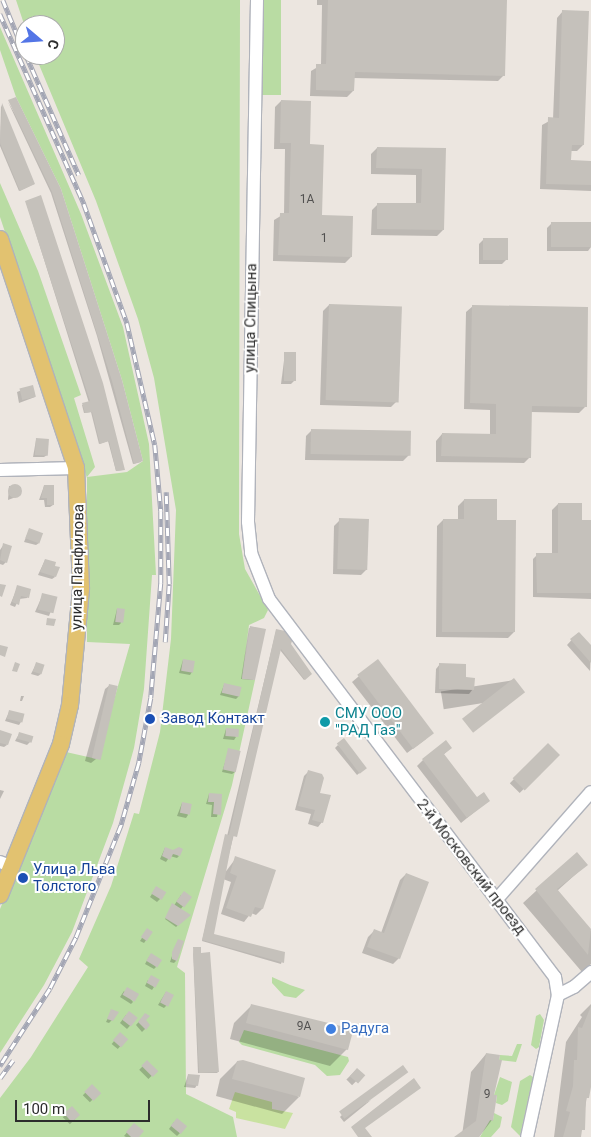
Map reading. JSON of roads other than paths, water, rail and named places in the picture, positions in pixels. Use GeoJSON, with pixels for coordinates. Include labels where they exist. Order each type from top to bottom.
{"type":"FeatureCollection","features":[{"type":"Feature","properties":{"kind":"main road","name":"улица Панфилова"},"geometry":{"type":"LineString","coordinates":[[0,239],[76,468],[80,597],[70,704],[61,744],[6,865],[0,894]]}},
{"type":"Feature","properties":{"kind":"street","name":"улица Спицына"},"geometry":{"type":"LineString","coordinates":[[257,0],[248,522],[251,553],[261,583],[282,620]]}},
{"type":"Feature","properties":{"kind":"street"},"geometry":{"type":"LineString","coordinates":[[0,470],[76,468]]}},
{"type":"Feature","properties":{"kind":"street","name":"2-й Московский проезд"},"geometry":{"type":"LineString","coordinates":[[282,620],[555,977],[558,995],[526,1137]]}},
{"type":"Feature","properties":{"kind":"street"},"geometry":{"type":"LineString","coordinates":[[497,899],[591,792]]}},
{"type":"Feature","properties":{"kind":"street"},"geometry":{"type":"LineString","coordinates":[[558,995],[591,972]]}},
{"type":"Feature","properties":{"kind":"railway"},"geometry":{"type":"LineString","coordinates":[[3,0],[15,29]]}},
{"type":"Feature","properties":{"kind":"railway"},"geometry":{"type":"LineString","coordinates":[[0,14],[84,204],[127,323],[155,445],[161,511],[161,583],[151,698],[139,763],[121,826],[76,938],[50,989],[0,1066]]}},
{"type":"Feature","properties":{"kind":"railway"},"geometry":{"type":"LineString","coordinates":[[30,65],[79,175]]}},
{"type":"Feature","properties":{"kind":"railway"},"geometry":{"type":"LineString","coordinates":[[165,642],[169,584],[166,492]]}},
{"type":"Feature","properties":{"kind":"railway"},"geometry":{"type":"LineString","coordinates":[[0,1078],[13,1060]]}},
{"type":"Feature","properties":{"kind":"place","name":"Завод Контакт"},"geometry":{"type":"Point","coordinates":[150,719]}},
{"type":"Feature","properties":{"kind":"place","name":"СМУ ООО \"РАД Газ\""},"geometry":{"type":"Point","coordinates":[325,722]}},
{"type":"Feature","properties":{"kind":"place","name":"Улица Льва Толстого"},"geometry":{"type":"Point","coordinates":[23,878]}},
{"type":"Feature","properties":{"kind":"place","name":"Радуга"},"geometry":{"type":"Point","coordinates":[331,1029]}}]}
